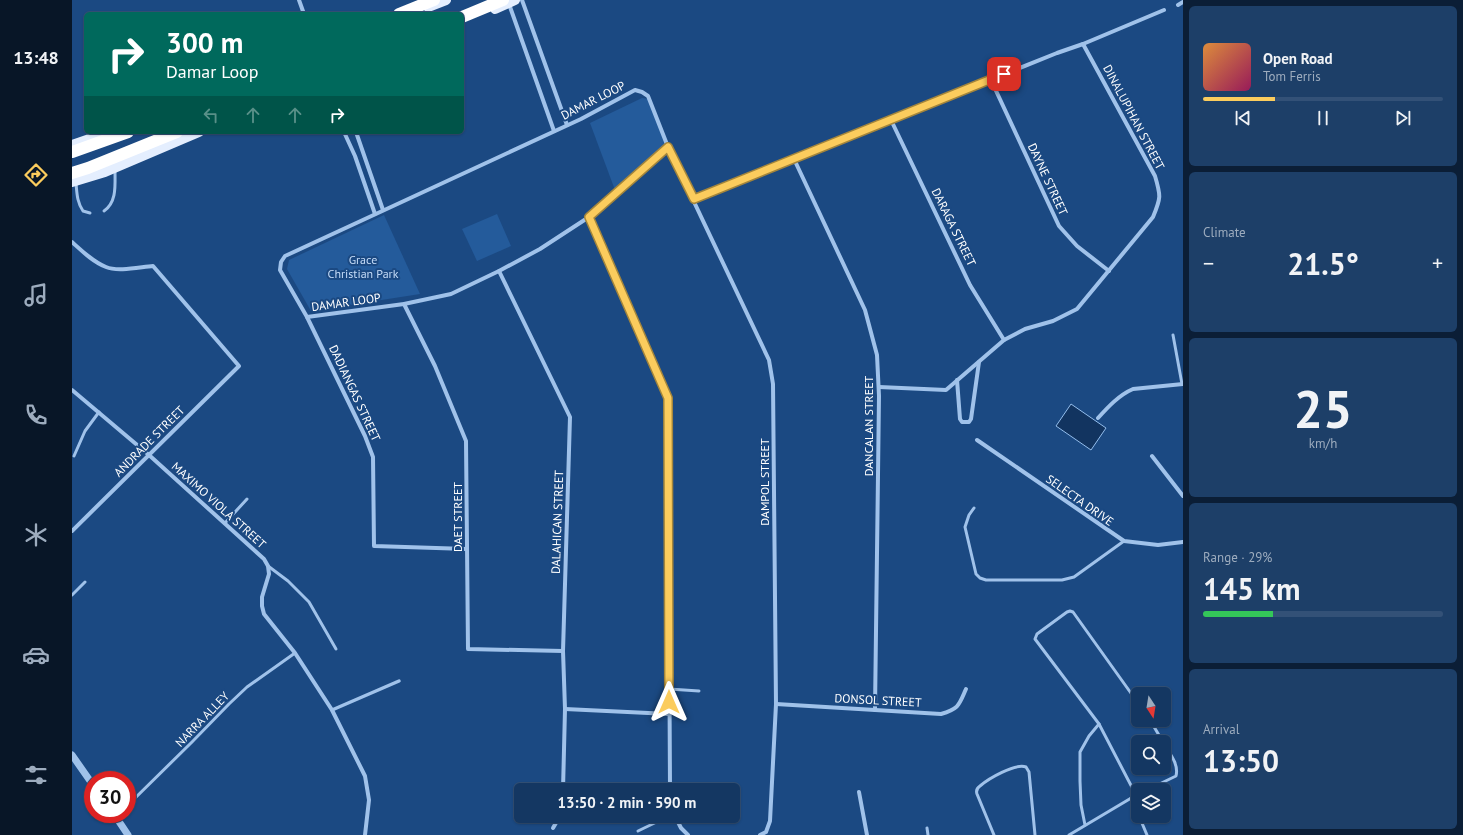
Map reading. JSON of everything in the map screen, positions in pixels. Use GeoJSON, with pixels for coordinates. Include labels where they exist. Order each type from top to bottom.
{"type":"FeatureCollection","features":[{"type":"Feature","properties":{"kind":"highway"},"geometry":{"type":"LineString","coordinates":[[404,12],[434,0]]}},
{"type":"Feature","properties":{"kind":"highway"},"geometry":{"type":"LineString","coordinates":[[464,16],[509,1]]}},
{"type":"Feature","properties":{"kind":"highway"},"geometry":{"type":"LineString","coordinates":[[72,152],[122,134]]}},
{"type":"Feature","properties":{"kind":"highway"},"geometry":{"type":"LineString","coordinates":[[73,179],[88,168],[173,134]]}},
{"type":"Feature","properties":{"kind":"main road"},"geometry":{"type":"LineString","coordinates":[[416,12],[446,0]]}},
{"type":"Feature","properties":{"kind":"main road"},"geometry":{"type":"LineString","coordinates":[[464,21],[509,1]]}},
{"type":"Feature","properties":{"kind":"main road"},"geometry":{"type":"LineString","coordinates":[[72,145],[104,134]]}},
{"type":"Feature","properties":{"kind":"main road"},"geometry":{"type":"LineString","coordinates":[[73,179],[115,168],[195,134]]}},
{"type":"Feature","properties":{"kind":"street"},"geometry":{"type":"LineString","coordinates":[[299,0],[303,12]]}},
{"type":"Feature","properties":{"kind":"street"},"geometry":{"type":"LineString","coordinates":[[522,0],[567,125]]}},
{"type":"Feature","properties":{"kind":"street"},"geometry":{"type":"LineString","coordinates":[[509,1],[554,131]]}},
{"type":"Feature","properties":{"kind":"street"},"geometry":{"type":"LineString","coordinates":[[1178,4],[1183,2]]}},
{"type":"Feature","properties":{"kind":"street"},"geometry":{"type":"LineString","coordinates":[[694,199],[1057,53],[1083,44],[1164,10]]}},
{"type":"Feature","properties":{"kind":"street","name":"DINALUPIHAN STREET"},"geometry":{"type":"LineString","coordinates":[[879,387],[946,390],[1004,340],[1025,329],[1053,321],[1077,308],[1153,217],[1160,202],[1155,176],[1083,44]]}},
{"type":"Feature","properties":{"kind":"street","name":"DAYNE STREET"},"geometry":{"type":"LineString","coordinates":[[991,80],[1059,226],[1077,246],[1109,271]]}},
{"type":"Feature","properties":{"kind":"street","name":"DAMAR LOOP"},"geometry":{"type":"LineString","coordinates":[[280,262],[286,256],[567,125],[636,90],[648,96],[653,105],[668,147],[589,217],[540,249],[500,271],[450,294],[404,304],[307,317]]}},
{"type":"Feature","properties":{"kind":"street","name":"DARAGA STREET"},"geometry":{"type":"LineString","coordinates":[[891,120],[970,285],[1004,340]]}},
{"type":"Feature","properties":{"kind":"street"},"geometry":{"type":"LineString","coordinates":[[345,134],[375,214]]}},
{"type":"Feature","properties":{"kind":"street"},"geometry":{"type":"LineString","coordinates":[[357,134],[384,210]]}},
{"type":"Feature","properties":{"kind":"street","name":"DAMPOL STREET"},"geometry":{"type":"LineString","coordinates":[[668,147],[694,199],[769,360],[773,384],[776,704],[770,821],[766,832],[760,835]]}},
{"type":"Feature","properties":{"kind":"street","name":"DANCALAN STREET"},"geometry":{"type":"LineString","coordinates":[[794,159],[865,310],[877,355],[879,387],[875,710]]}},
{"type":"Feature","properties":{"kind":"street"},"geometry":{"type":"LineString","coordinates":[[589,217],[668,398],[670,783]]}},
{"type":"Feature","properties":{"kind":"street","name":"ANDRADE STREET"},"geometry":{"type":"LineString","coordinates":[[72,242],[106,268],[124,269],[153,266],[239,366],[72,531]]}},
{"type":"Feature","properties":{"kind":"street","name":"DADIANGAS STREET"},"geometry":{"type":"LineString","coordinates":[[280,262],[280,270],[307,317],[365,436],[373,457],[374,546],[467,549]]}},
{"type":"Feature","properties":{"kind":"street","name":"DALAHICAN STREET"},"geometry":{"type":"LineString","coordinates":[[500,271],[570,417],[562,651],[564,709],[563,783]]}},
{"type":"Feature","properties":{"kind":"street","name":"DAET STREET"},"geometry":{"type":"LineString","coordinates":[[404,304],[435,366],[466,440],[468,649],[562,651]]}},
{"type":"Feature","properties":{"kind":"street"},"geometry":{"type":"LineString","coordinates":[[958,380],[960,419],[962,422],[966,423],[971,419],[979,361]]}},
{"type":"Feature","properties":{"kind":"street"},"geometry":{"type":"LineString","coordinates":[[1098,418],[1114,402],[1129,391],[1182,384]]}},
{"type":"Feature","properties":{"kind":"street","name":"MAXIMO VIOLA STREET"},"geometry":{"type":"LineString","coordinates":[[72,390],[149,454],[264,559],[268,566],[269,574],[262,597],[264,614],[295,653],[332,710],[361,767],[368,787],[369,800],[365,835]]}},
{"type":"Feature","properties":{"kind":"street","name":"SELECTA DRIVE"},"geometry":{"type":"LineString","coordinates":[[977,440],[1124,541],[1158,545],[1183,542]]}},
{"type":"Feature","properties":{"kind":"street"},"geometry":{"type":"LineString","coordinates":[[1152,456],[1183,496]]}},
{"type":"Feature","properties":{"kind":"street"},"geometry":{"type":"LineString","coordinates":[[332,710],[399,681]]}},
{"type":"Feature","properties":{"kind":"street","name":"DONSOL STREET"},"geometry":{"type":"LineString","coordinates":[[776,704],[941,714],[954,710],[960,702],[966,689]]}},
{"type":"Feature","properties":{"kind":"street"},"geometry":{"type":"LineString","coordinates":[[564,709],[669,714]]}},
{"type":"Feature","properties":{"kind":"street"},"geometry":{"type":"LineString","coordinates":[[72,755],[84,772]]}},
{"type":"Feature","properties":{"kind":"street"},"geometry":{"type":"LineString","coordinates":[[859,792],[867,835]]}},
{"type":"Feature","properties":{"kind":"street"},"geometry":{"type":"LineString","coordinates":[[121,823],[128,835]]}},
{"type":"Feature","properties":{"kind":"street"},"geometry":{"type":"LineString","coordinates":[[552,828],[555,823]]}},
{"type":"Feature","properties":{"kind":"street"},"geometry":{"type":"LineString","coordinates":[[678,823],[688,835]]}},
{"type":"Feature","properties":{"kind":"lane"},"geometry":{"type":"LineString","coordinates":[[104,211],[110,207],[113,200],[115,168]]}},
{"type":"Feature","properties":{"kind":"lane"},"geometry":{"type":"LineString","coordinates":[[73,179],[79,205],[83,211],[90,213]]}},
{"type":"Feature","properties":{"kind":"lane"},"geometry":{"type":"LineString","coordinates":[[1173,335],[1182,384]]}},
{"type":"Feature","properties":{"kind":"lane"},"geometry":{"type":"LineString","coordinates":[[74,456],[85,431],[99,412]]}},
{"type":"Feature","properties":{"kind":"lane"},"geometry":{"type":"LineString","coordinates":[[225,523],[247,499]]}},
{"type":"Feature","properties":{"kind":"lane"},"geometry":{"type":"LineString","coordinates":[[974,508],[968,514],[966,527],[976,574],[980,578],[986,580],[1062,580],[1074,577],[1124,541]]}},
{"type":"Feature","properties":{"kind":"lane"},"geometry":{"type":"LineString","coordinates":[[268,566],[288,581],[309,602],[336,649]]}},
{"type":"Feature","properties":{"kind":"lane"},"geometry":{"type":"LineString","coordinates":[[72,595],[85,582]]}},
{"type":"Feature","properties":{"kind":"lane"},"geometry":{"type":"LineString","coordinates":[[1131,693],[1074,612],[1067,612],[1037,634],[1035,640],[1099,724],[1131,784]]}},
{"type":"Feature","properties":{"kind":"lane","name":"NARRA ALLEY"},"geometry":{"type":"LineString","coordinates":[[136,797],[247,687],[295,653]]}},
{"type":"Feature","properties":{"kind":"lane"},"geometry":{"type":"LineString","coordinates":[[669,689],[699,691]]}},
{"type":"Feature","properties":{"kind":"lane"},"geometry":{"type":"LineString","coordinates":[[1085,825],[1081,805],[1080,752],[1089,736],[1099,724]]}},
{"type":"Feature","properties":{"kind":"lane"},"geometry":{"type":"LineString","coordinates":[[1162,783],[1176,776],[1176,764],[1171,756]]}},
{"type":"Feature","properties":{"kind":"lane"},"geometry":{"type":"LineString","coordinates":[[994,835],[976,790],[979,786],[1000,773],[1020,765],[1026,767],[1029,772],[1035,835]]}},
{"type":"Feature","properties":{"kind":"lane"},"geometry":{"type":"LineString","coordinates":[[1070,835],[1131,798]]}},
{"type":"Feature","properties":{"kind":"lane"},"geometry":{"type":"LineString","coordinates":[[638,831],[655,823]]}},
{"type":"Feature","properties":{"kind":"lane"},"geometry":{"type":"LineString","coordinates":[[1142,823],[1147,835]]}},
{"type":"Feature","properties":{"kind":"lane"},"geometry":{"type":"LineString","coordinates":[[927,828],[928,835]]}},
{"type":"Feature","properties":{"kind":"green space"},"geometry":{"type":"Polygon","coordinates":[[[642,98],[649,99],[666,144],[615,190],[590,123],[642,98]]]}},
{"type":"Feature","properties":{"kind":"green space"},"geometry":{"type":"Polygon","coordinates":[[[497,214],[511,246],[477,261],[462,229],[497,214]]]}},
{"type":"Feature","properties":{"kind":"green space","name":"Grace Christian Park"},"geometry":{"type":"Polygon","coordinates":[[[384,215],[420,294],[311,311],[287,269],[289,260],[384,215]]]}},
{"type":"Feature","properties":{"kind":"shaded area"},"geometry":{"type":"Polygon","coordinates":[[[1071,404],[1106,428],[1091,450],[1056,426],[1071,404]]]}},
{"type":"Feature","properties":{"kind":"route"},"geometry":{"type":"LineString","coordinates":[[669,702],[668,398],[589,217],[668,147],[694,199],[1004,74]]}}]}
